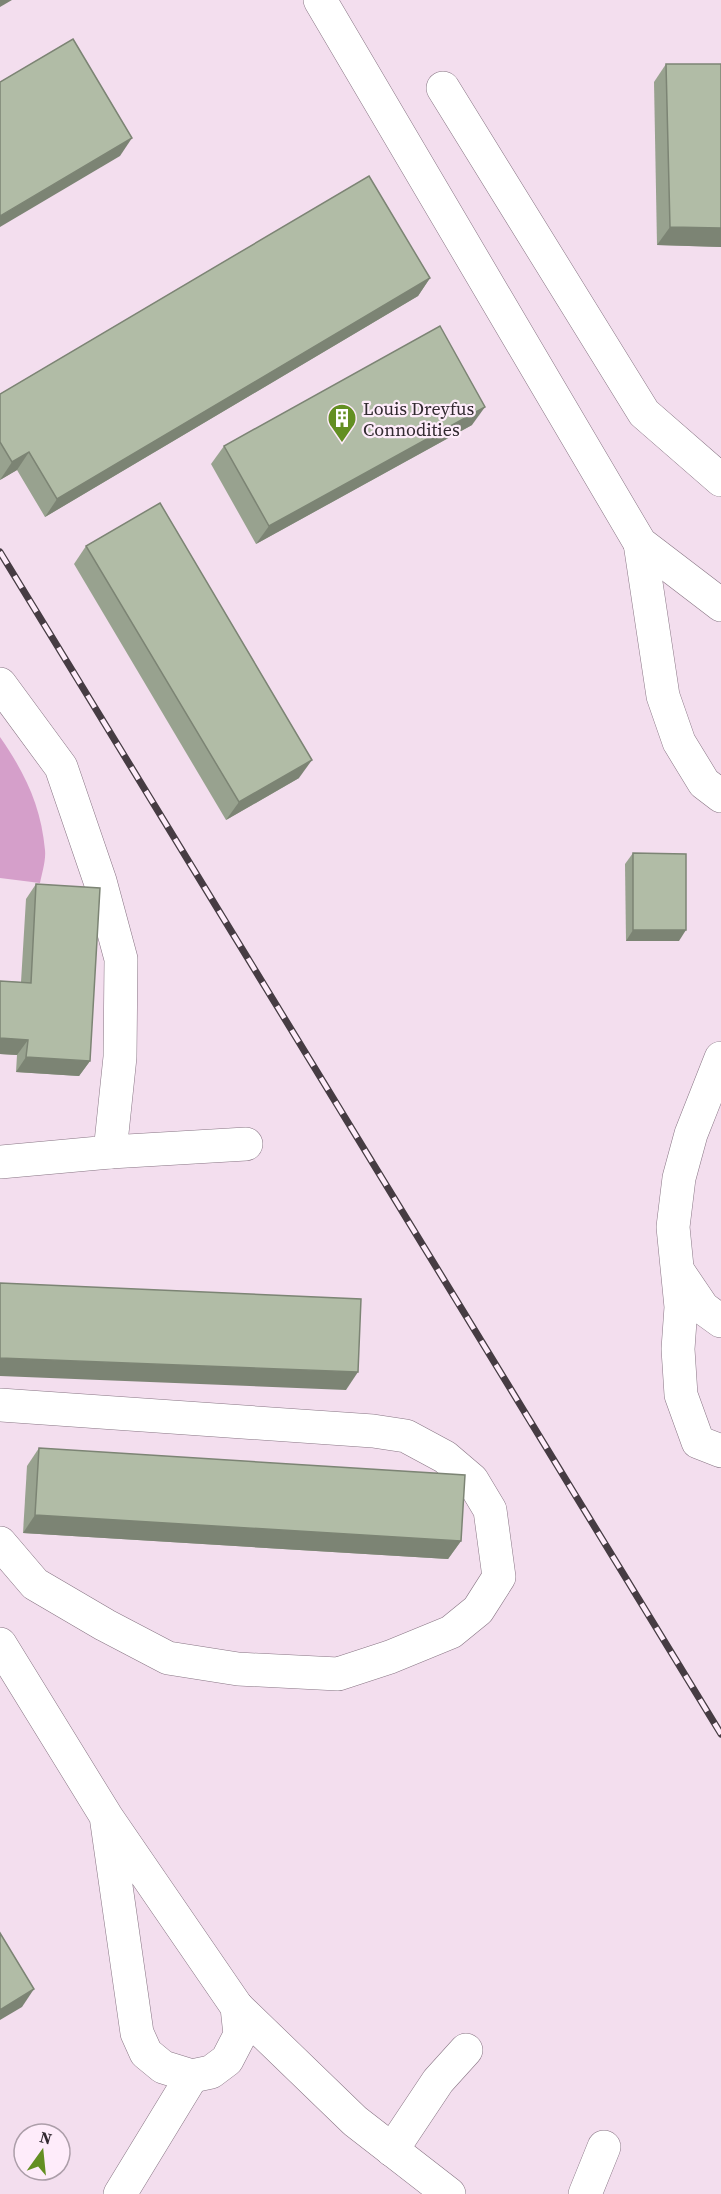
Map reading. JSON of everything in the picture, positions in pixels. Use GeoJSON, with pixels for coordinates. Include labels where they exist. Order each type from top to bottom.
{"type":"FeatureCollection","features":[{"type":"Feature","properties":{"kind":"lane"},"geometry":{"type":"LineString","coordinates":[[320,0],[640,543],[663,696],[679,742],[704,783],[721,796]]}},
{"type":"Feature","properties":{"kind":"lane"},"geometry":{"type":"LineString","coordinates":[[442,88],[644,412],[721,480]]}},
{"type":"Feature","properties":{"kind":"lane"},"geometry":{"type":"LineString","coordinates":[[640,543],[721,605]]}},
{"type":"Feature","properties":{"kind":"lane"},"geometry":{"type":"LineString","coordinates":[[0,684],[61,767],[100,881],[121,959],[120,1057],[110,1152]]}},
{"type":"Feature","properties":{"kind":"lane"},"geometry":{"type":"LineString","coordinates":[[721,1058],[691,1134],[679,1178],[673,1227],[681,1307],[678,1349],[681,1395],[698,1442],[721,1451]]}},
{"type":"Feature","properties":{"kind":"lane"},"geometry":{"type":"LineString","coordinates":[[0,1162],[110,1152],[246,1144]]}},
{"type":"Feature","properties":{"kind":"lane"},"geometry":{"type":"LineString","coordinates":[[678,1270],[703,1308],[721,1321]]}},
{"type":"Feature","properties":{"kind":"lane"},"geometry":{"type":"LineString","coordinates":[[0,1405],[373,1431],[406,1436],[445,1457],[472,1480],[490,1510],[499,1577],[478,1610],[451,1632],[390,1657],[338,1674],[238,1669],[168,1658],[35,1584],[0,1543]]}},
{"type":"Feature","properties":{"kind":"lane"},"geometry":{"type":"LineString","coordinates":[[0,1644],[106,1816],[237,2007],[355,2121],[449,2194]]}},
{"type":"Feature","properties":{"kind":"lane"},"geometry":{"type":"LineString","coordinates":[[106,1816],[137,2033],[146,2053],[163,2067],[192,2076],[211,2072],[227,2060],[240,2035],[237,2007]]}},
{"type":"Feature","properties":{"kind":"lane"},"geometry":{"type":"LineString","coordinates":[[393,2150],[438,2081],[466,2050]]}},
{"type":"Feature","properties":{"kind":"lane"},"geometry":{"type":"LineString","coordinates":[[120,2194],[192,2076]]}},
{"type":"Feature","properties":{"kind":"lane"},"geometry":{"type":"LineString","coordinates":[[585,2194],[604,2147]]}},
{"type":"Feature","properties":{"kind":"shaded area"},"geometry":{"type":"Polygon","coordinates":[[[0,737],[24,777],[36,804],[45,854],[40,883],[0,878],[0,737]]]}},
{"type":"Feature","properties":{"kind":"building"},"geometry":{"type":"Polygon","coordinates":[[[73,39],[132,138],[0,216],[0,82],[73,39]]]}},
{"type":"Feature","properties":{"kind":"building"},"geometry":{"type":"Polygon","coordinates":[[[666,64],[721,64],[721,228],[670,227],[666,64]]]}},
{"type":"Feature","properties":{"kind":"building"},"geometry":{"type":"Polygon","coordinates":[[[369,176],[430,278],[57,499],[29,452],[12,462],[0,442],[0,394],[369,176]]]}},
{"type":"Feature","properties":{"kind":"building","name":"Louis Dreyfus Connodities"},"geometry":{"type":"Polygon","coordinates":[[[440,326],[485,407],[269,526],[224,446],[440,326]]]}},
{"type":"Feature","properties":{"kind":"building"},"geometry":{"type":"Polygon","coordinates":[[[160,503],[312,760],[239,802],[86,546],[160,503]]]}},
{"type":"Feature","properties":{"kind":"building"},"geometry":{"type":"Polygon","coordinates":[[[633,853],[686,854],[686,930],[633,930],[633,853]]]}},
{"type":"Feature","properties":{"kind":"building"},"geometry":{"type":"Polygon","coordinates":[[[36,884],[100,888],[90,1061],[26,1057],[28,1040],[0,1038],[0,981],[31,983],[36,884]]]}},
{"type":"Feature","properties":{"kind":"building"},"geometry":{"type":"Polygon","coordinates":[[[0,1283],[361,1299],[358,1372],[0,1358],[0,1283]]]}},
{"type":"Feature","properties":{"kind":"building"},"geometry":{"type":"Polygon","coordinates":[[[39,1448],[465,1475],[461,1541],[35,1515],[39,1448]]]}},
{"type":"Feature","properties":{"kind":"building"},"geometry":{"type":"Polygon","coordinates":[[[0,1933],[34,1989],[0,2010],[0,1933]]]}},
{"type":"Feature","properties":{"kind":"railway"},"geometry":{"type":"LineString","coordinates":[[0,552],[721,1734]]}},
{"type":"Feature","properties":{"kind":"place","name":"Louis Dreyfus Connodities"},"geometry":{"type":"Point","coordinates":[342,444]}}]}
